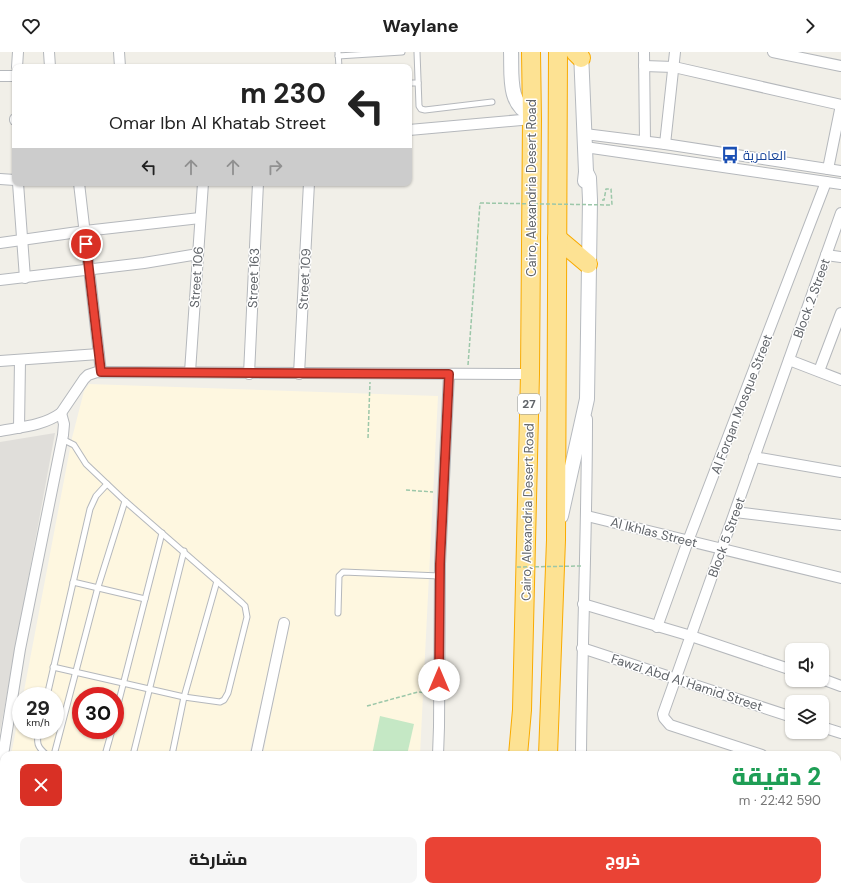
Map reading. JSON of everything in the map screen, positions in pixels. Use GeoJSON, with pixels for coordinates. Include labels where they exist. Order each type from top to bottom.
{"type":"FeatureCollection","features":[{"type":"Feature","properties":{"kind":"highway","name":"Cairo, Alexandria Desert Road"},"geometry":{"type":"LineString","coordinates":[[518,751],[522,710],[530,374],[532,117],[531,52]]}},
{"type":"Feature","properties":{"kind":"highway","name":"Cairo, Alexandria Desert Road"},"geometry":{"type":"LineString","coordinates":[[548,751],[556,540],[558,52]]}},
{"type":"Feature","properties":{"kind":"highway"},"geometry":{"type":"LineString","coordinates":[[557,238],[588,264]]}},
{"type":"Feature","properties":{"kind":"street"},"geometry":{"type":"LineString","coordinates":[[18,52],[18,64]]}},
{"type":"Feature","properties":{"kind":"street"},"geometry":{"type":"LineString","coordinates":[[49,52],[50,64]]}},
{"type":"Feature","properties":{"kind":"street"},"geometry":{"type":"LineString","coordinates":[[119,52],[120,64]]}},
{"type":"Feature","properties":{"kind":"street"},"geometry":{"type":"LineString","coordinates":[[511,52],[514,97],[519,106],[532,117]]}},
{"type":"Feature","properties":{"kind":"street"},"geometry":{"type":"LineString","coordinates":[[644,52],[645,141]]}},
{"type":"Feature","properties":{"kind":"street"},"geometry":{"type":"LineString","coordinates":[[665,144],[675,52]]}},
{"type":"Feature","properties":{"kind":"street"},"geometry":{"type":"LineString","coordinates":[[773,52],[841,66]]}},
{"type":"Feature","properties":{"kind":"street"},"geometry":{"type":"LineString","coordinates":[[579,54],[586,172],[584,254],[588,264],[587,516],[582,648],[581,751]]}},
{"type":"Feature","properties":{"kind":"street"},"geometry":{"type":"LineString","coordinates":[[644,66],[674,67],[841,105],[828,169]]}},
{"type":"Feature","properties":{"kind":"street"},"geometry":{"type":"LineString","coordinates":[[0,76],[12,76]]}},
{"type":"Feature","properties":{"kind":"street"},"geometry":{"type":"LineString","coordinates":[[412,130],[532,117]]}},
{"type":"Feature","properties":{"kind":"street"},"geometry":{"type":"LineString","coordinates":[[585,140],[645,141],[841,171]]}},
{"type":"Feature","properties":{"kind":"street"},"geometry":{"type":"LineString","coordinates":[[585,140],[841,184]]}},
{"type":"Feature","properties":{"kind":"street"},"geometry":{"type":"LineString","coordinates":[[0,179],[12,180]]}},
{"type":"Feature","properties":{"kind":"street","name":"Al Forqan Mosque Street"},"geometry":{"type":"LineString","coordinates":[[657,627],[688,541],[826,182]]}},
{"type":"Feature","properties":{"kind":"street"},"geometry":{"type":"LineString","coordinates":[[18,186],[25,278]]}},
{"type":"Feature","properties":{"kind":"street"},"geometry":{"type":"LineString","coordinates":[[80,186],[101,372]]}},
{"type":"Feature","properties":{"kind":"street","name":"Street 106"},"geometry":{"type":"LineString","coordinates":[[190,372],[202,186]]}},
{"type":"Feature","properties":{"kind":"street","name":"Street 163"},"geometry":{"type":"LineString","coordinates":[[249,374],[258,186]]}},
{"type":"Feature","properties":{"kind":"street","name":"Street 109"},"geometry":{"type":"LineString","coordinates":[[299,374],[309,186]]}},
{"type":"Feature","properties":{"kind":"street"},"geometry":{"type":"LineString","coordinates":[[0,243],[85,231],[200,218]]}},
{"type":"Feature","properties":{"kind":"street","name":"Block 2 Street"},"geometry":{"type":"LineString","coordinates":[[789,360],[840,218]]}},
{"type":"Feature","properties":{"kind":"street"},"geometry":{"type":"LineString","coordinates":[[0,280],[144,264],[198,254]]}},
{"type":"Feature","properties":{"kind":"street"},"geometry":{"type":"LineString","coordinates":[[826,255],[841,257]]}},
{"type":"Feature","properties":{"kind":"street"},"geometry":{"type":"LineString","coordinates":[[819,371],[841,312]]}},
{"type":"Feature","properties":{"kind":"street"},"geometry":{"type":"LineString","coordinates":[[0,361],[99,354]]}},
{"type":"Feature","properties":{"kind":"street"},"geometry":{"type":"LineString","coordinates":[[19,428],[20,360]]}},
{"type":"Feature","properties":{"kind":"street"},"geometry":{"type":"LineString","coordinates":[[789,360],[841,380]]}},
{"type":"Feature","properties":{"kind":"street","name":"Block 5 Street"},"geometry":{"type":"LineString","coordinates":[[750,751],[670,725],[664,718],[663,714],[789,360]]}},
{"type":"Feature","properties":{"kind":"street"},"geometry":{"type":"LineString","coordinates":[[0,431],[44,423],[61,413],[88,375],[101,372],[190,372],[249,374],[530,374]]}},
{"type":"Feature","properties":{"kind":"street"},"geometry":{"type":"LineString","coordinates":[[438,751],[440,576],[449,374]]}},
{"type":"Feature","properties":{"kind":"street"},"geometry":{"type":"LineString","coordinates":[[556,540],[587,400]]}},
{"type":"Feature","properties":{"kind":"street"},"geometry":{"type":"LineString","coordinates":[[4,751],[20,649],[62,439],[64,424],[61,413]]}},
{"type":"Feature","properties":{"kind":"street"},"geometry":{"type":"LineString","coordinates":[[754,457],[841,472]]}},
{"type":"Feature","properties":{"kind":"street"},"geometry":{"type":"LineString","coordinates":[[735,512],[841,525]]}},
{"type":"Feature","properties":{"kind":"street","name":"Al Ikhlas Street"},"geometry":{"type":"LineString","coordinates":[[587,516],[841,578]]}},
{"type":"Feature","properties":{"kind":"street"},"geometry":{"type":"LineString","coordinates":[[584,604],[691,636],[785,668]]}},
{"type":"Feature","properties":{"kind":"street"},"geometry":{"type":"LineString","coordinates":[[257,751],[284,623]]}},
{"type":"Feature","properties":{"kind":"street","name":"Fawzi Abd Al Hamid Street"},"geometry":{"type":"LineString","coordinates":[[582,648],[785,714]]}},
{"type":"Feature","properties":{"kind":"street"},"geometry":{"type":"LineString","coordinates":[[829,682],[841,686]]}},
{"type":"Feature","properties":{"kind":"street"},"geometry":{"type":"LineString","coordinates":[[829,729],[841,733]]}},
{"type":"Feature","properties":{"kind":"lane"},"geometry":{"type":"LineString","coordinates":[[339,64],[338,54],[402,52]]}},
{"type":"Feature","properties":{"kind":"lane"},"geometry":{"type":"LineString","coordinates":[[417,52],[419,106],[423,110],[492,102]]}},
{"type":"Feature","properties":{"kind":"lane"},"geometry":{"type":"LineString","coordinates":[[412,83],[418,83]]}},
{"type":"Feature","properties":{"kind":"lane"},"geometry":{"type":"LineString","coordinates":[[53,667],[148,690],[220,702],[224,700],[228,693],[247,617],[245,606],[184,551],[125,501],[86,464],[74,445],[62,439]]}},
{"type":"Feature","properties":{"kind":"lane"},"geometry":{"type":"LineString","coordinates":[[48,687],[90,509],[96,496],[107,484]]}},
{"type":"Feature","properties":{"kind":"lane"},"geometry":{"type":"LineString","coordinates":[[55,751],[98,587],[125,501]]}},
{"type":"Feature","properties":{"kind":"lane"},"geometry":{"type":"LineString","coordinates":[[122,687],[162,533]]}},
{"type":"Feature","properties":{"kind":"lane"},"geometry":{"type":"LineString","coordinates":[[134,751],[184,551]]}},
{"type":"Feature","properties":{"kind":"lane"},"geometry":{"type":"LineString","coordinates":[[338,614],[339,576],[343,572],[440,576]]}},
{"type":"Feature","properties":{"kind":"lane"},"geometry":{"type":"LineString","coordinates":[[173,751],[184,697],[218,581]]}},
{"type":"Feature","properties":{"kind":"lane"},"geometry":{"type":"LineString","coordinates":[[73,582],[145,599]]}},
{"type":"Feature","properties":{"kind":"lane"},"geometry":{"type":"LineString","coordinates":[[38,739],[37,744],[42,751]]}},
{"type":"Feature","properties":{"kind":"lane"},"geometry":{"type":"LineString","coordinates":[[106,751],[109,739]]}},
{"type":"Feature","properties":{"kind":"path"},"geometry":{"type":"LineString","coordinates":[[467,374],[480,203],[612,205],[611,189],[606,189],[604,198]]}},
{"type":"Feature","properties":{"kind":"path"},"geometry":{"type":"LineString","coordinates":[[368,438],[371,374]]}},
{"type":"Feature","properties":{"kind":"path"},"geometry":{"type":"LineString","coordinates":[[406,490],[443,493]]}},
{"type":"Feature","properties":{"kind":"path"},"geometry":{"type":"LineString","coordinates":[[517,567],[583,566]]}},
{"type":"Feature","properties":{"kind":"path"},"geometry":{"type":"LineString","coordinates":[[368,706],[418,692],[439,694]]}},
{"type":"Feature","properties":{"kind":"shaded area"},"geometry":{"type":"Polygon","coordinates":[[[89,384],[438,396],[420,751],[264,751],[289,624],[280,616],[250,751],[12,751],[14,739],[64,739],[64,687],[25,687],[72,438],[84,391],[89,384]]]}},
{"type":"Feature","properties":{"kind":"shaded area"},"geometry":{"type":"Polygon","coordinates":[[[55,433],[0,732],[0,442],[55,433]]]}},
{"type":"Feature","properties":{"kind":"green space"},"geometry":{"type":"Polygon","coordinates":[[[380,716],[414,724],[408,751],[373,751],[380,716]]]}},
{"type":"Feature","properties":{"kind":"place","name":"العامرية"},"geometry":{"type":"Point","coordinates":[730,155]}},
{"type":"Feature","properties":{"kind":"route"},"geometry":{"type":"LineString","coordinates":[[86,244],[101,372],[449,374],[440,564],[439,680]]}}]}
